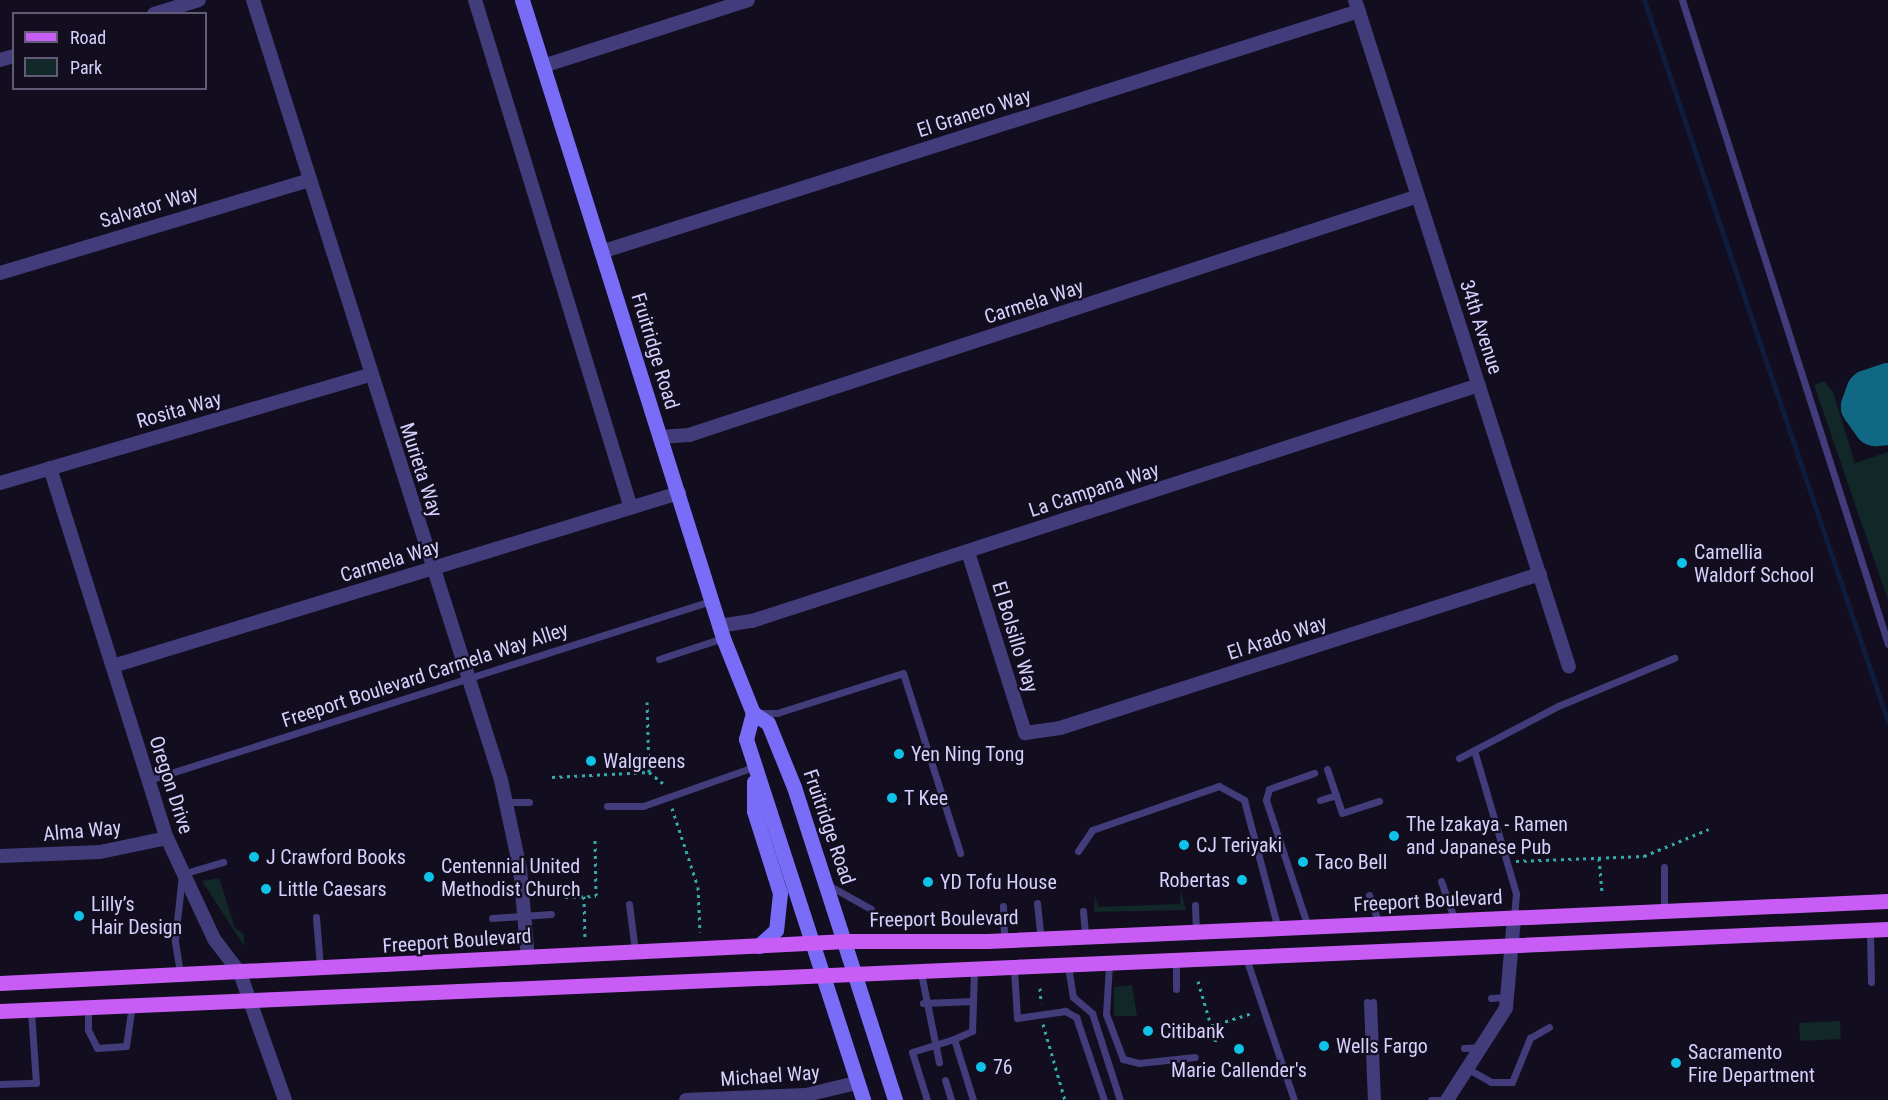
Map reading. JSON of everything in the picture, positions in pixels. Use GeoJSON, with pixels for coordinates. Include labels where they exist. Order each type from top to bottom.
{"type":"FeatureCollection","features":[{"type":"Feature","properties":{"kind":"main road","name":"Fruitridge Road"},"geometry":{"type":"LineString","coordinates":[[522,0],[721,632],[753,713],[768,723],[783,748],[798,786],[895,1100]]}},
{"type":"Feature","properties":{"kind":"main road"},"geometry":{"type":"LineString","coordinates":[[753,713],[745,734],[754,767],[820,977],[862,1100]]}},
{"type":"Feature","properties":{"kind":"main road"},"geometry":{"type":"LineString","coordinates":[[754,767],[754,811],[780,893],[776,930],[758,946]]}},
{"type":"Feature","properties":{"kind":"main road","name":"Freeport Boulevard"},"geometry":{"type":"LineString","coordinates":[[0,983],[320,970],[846,941],[1041,939],[1888,901]]}},
{"type":"Feature","properties":{"kind":"main road"},"geometry":{"type":"LineString","coordinates":[[0,1011],[133,1003],[252,1003],[1888,929]]}},
{"type":"Feature","properties":{"kind":"street"},"geometry":{"type":"LineString","coordinates":[[160,12],[199,0]]}},
{"type":"Feature","properties":{"kind":"street","name":"Murieta Way"},"geometry":{"type":"LineString","coordinates":[[253,0],[370,375],[469,678],[506,802],[528,958]]}},
{"type":"Feature","properties":{"kind":"street"},"geometry":{"type":"LineString","coordinates":[[475,0],[631,508]]}},
{"type":"Feature","properties":{"kind":"street"},"geometry":{"type":"LineString","coordinates":[[543,66],[748,0]]}},
{"type":"Feature","properties":{"kind":"street","name":"34th Avenue"},"geometry":{"type":"LineString","coordinates":[[1357,5],[1569,667]]}},
{"type":"Feature","properties":{"kind":"street","name":"El Granero Way"},"geometry":{"type":"LineString","coordinates":[[601,252],[1357,5]]}},
{"type":"Feature","properties":{"kind":"street","name":"Salvator Way"},"geometry":{"type":"LineString","coordinates":[[0,273],[310,180]]}},
{"type":"Feature","properties":{"kind":"street","name":"Carmela Way"},"geometry":{"type":"LineString","coordinates":[[660,438],[688,435],[1418,196]]}},
{"type":"Feature","properties":{"kind":"street","name":"Rosita Way"},"geometry":{"type":"LineString","coordinates":[[0,483],[370,375]]}},
{"type":"Feature","properties":{"kind":"street","name":"La Campana Way"},"geometry":{"type":"LineString","coordinates":[[721,632],[1479,385]]}},
{"type":"Feature","properties":{"kind":"street","name":"Oregon Drive"},"geometry":{"type":"LineString","coordinates":[[50,468],[167,838],[214,939],[240,973],[285,1100]]}},
{"type":"Feature","properties":{"kind":"street","name":"Carmela Way"},"geometry":{"type":"LineString","coordinates":[[113,666],[679,493]]}},
{"type":"Feature","properties":{"kind":"street","name":"El Bolsillo Way"},"geometry":{"type":"LineString","coordinates":[[968,552],[1025,733]]}},
{"type":"Feature","properties":{"kind":"street","name":"El Arado Way"},"geometry":{"type":"LineString","coordinates":[[1025,733],[1071,724],[1540,574]]}},
{"type":"Feature","properties":{"kind":"street","name":"Alma Way"},"geometry":{"type":"LineString","coordinates":[[0,856],[100,852],[167,838]]}},
{"type":"Feature","properties":{"kind":"street"},"geometry":{"type":"LineString","coordinates":[[1447,1100],[1483,1047],[1510,997],[1514,918]]}},
{"type":"Feature","properties":{"kind":"street","name":"Michael Way"},"geometry":{"type":"LineString","coordinates":[[686,1100],[806,1095],[856,1083]]}},
{"type":"Feature","properties":{"kind":"lane"},"geometry":{"type":"LineString","coordinates":[[1682,0],[1888,644]]}},
{"type":"Feature","properties":{"kind":"lane","name":"Freeport Boulevard Carmela Way Alley"},"geometry":{"type":"LineString","coordinates":[[149,780],[711,601]]}},
{"type":"Feature","properties":{"kind":"lane"},"geometry":{"type":"LineString","coordinates":[[659,659],[721,632]]}},
{"type":"Feature","properties":{"kind":"lane"},"geometry":{"type":"LineString","coordinates":[[1459,758],[1558,706],[1674,658]]}},
{"type":"Feature","properties":{"kind":"lane"},"geometry":{"type":"LineString","coordinates":[[753,713],[777,713],[903,673],[960,854]]}},
{"type":"Feature","properties":{"kind":"lane"},"geometry":{"type":"LineString","coordinates":[[1474,750],[1516,894],[1514,918]]}},
{"type":"Feature","properties":{"kind":"lane"},"geometry":{"type":"LineString","coordinates":[[607,806],[643,806],[754,767]]}},
{"type":"Feature","properties":{"kind":"lane"},"geometry":{"type":"LineString","coordinates":[[1327,769],[1342,813],[1379,801]]}},
{"type":"Feature","properties":{"kind":"lane"},"geometry":{"type":"LineString","coordinates":[[1308,927],[1266,800],[1269,789],[1314,773]]}},
{"type":"Feature","properties":{"kind":"lane"},"geometry":{"type":"LineString","coordinates":[[1078,851],[1092,830],[1220,786],[1245,800],[1278,928]]}},
{"type":"Feature","properties":{"kind":"lane"},"geometry":{"type":"LineString","coordinates":[[1320,800],[1336,795]]}},
{"type":"Feature","properties":{"kind":"lane"},"geometry":{"type":"LineString","coordinates":[[506,802],[529,802]]}},
{"type":"Feature","properties":{"kind":"lane"},"geometry":{"type":"LineString","coordinates":[[181,976],[175,940],[182,874],[223,862]]}},
{"type":"Feature","properties":{"kind":"lane"},"geometry":{"type":"LineString","coordinates":[[1664,867],[1664,912]]}},
{"type":"Feature","properties":{"kind":"lane"},"geometry":{"type":"LineString","coordinates":[[1441,881],[1455,921]]}},
{"type":"Feature","properties":{"kind":"lane"},"geometry":{"type":"LineString","coordinates":[[828,885],[871,909]]}},
{"type":"Feature","properties":{"kind":"lane"},"geometry":{"type":"LineString","coordinates":[[1369,895],[1379,924]]}},
{"type":"Feature","properties":{"kind":"lane"},"geometry":{"type":"LineString","coordinates":[[1037,903],[1041,939]]}},
{"type":"Feature","properties":{"kind":"lane"},"geometry":{"type":"LineString","coordinates":[[629,904],[635,951]]}},
{"type":"Feature","properties":{"kind":"lane"},"geometry":{"type":"LineString","coordinates":[[1196,905],[1196,932]]}},
{"type":"Feature","properties":{"kind":"lane"},"geometry":{"type":"LineString","coordinates":[[1003,906],[1004,940]]}},
{"type":"Feature","properties":{"kind":"lane"},"geometry":{"type":"LineString","coordinates":[[1083,911],[1085,937]]}},
{"type":"Feature","properties":{"kind":"lane"},"geometry":{"type":"LineString","coordinates":[[492,918],[551,914]]}},
{"type":"Feature","properties":{"kind":"lane"},"geometry":{"type":"LineString","coordinates":[[316,917],[320,970]]}},
{"type":"Feature","properties":{"kind":"lane"},"geometry":{"type":"LineString","coordinates":[[1870,930],[1871,982]]}},
{"type":"Feature","properties":{"kind":"lane"},"geometry":{"type":"LineString","coordinates":[[1246,958],[1293,1100]]}},
{"type":"Feature","properties":{"kind":"lane"},"geometry":{"type":"LineString","coordinates":[[1176,961],[1176,989]]}},
{"type":"Feature","properties":{"kind":"lane"},"geometry":{"type":"LineString","coordinates":[[1109,964],[1106,1014],[1122,1059],[1139,1064],[1195,1058]]}},
{"type":"Feature","properties":{"kind":"lane"},"geometry":{"type":"LineString","coordinates":[[1068,966],[1073,997],[1092,1013],[1120,1100]]}},
{"type":"Feature","properties":{"kind":"lane"},"geometry":{"type":"LineString","coordinates":[[1014,969],[1017,1018],[1065,1011],[1076,1017],[1104,1100]]}},
{"type":"Feature","properties":{"kind":"lane"},"geometry":{"type":"LineString","coordinates":[[927,1100],[912,1052],[972,1031],[974,970]]}},
{"type":"Feature","properties":{"kind":"lane"},"geometry":{"type":"LineString","coordinates":[[921,973],[923,1003],[939,1062]]}},
{"type":"Feature","properties":{"kind":"lane"},"geometry":{"type":"LineString","coordinates":[[1491,998],[1510,997]]}},
{"type":"Feature","properties":{"kind":"lane"},"geometry":{"type":"LineString","coordinates":[[923,1003],[973,1001]]}},
{"type":"Feature","properties":{"kind":"lane"},"geometry":{"type":"LineString","coordinates":[[1371,1100],[1370,1002],[1377,1100]]}},
{"type":"Feature","properties":{"kind":"lane"},"geometry":{"type":"LineString","coordinates":[[88,1005],[88,1030],[97,1048],[126,1046],[133,1003]]}},
{"type":"Feature","properties":{"kind":"lane"},"geometry":{"type":"LineString","coordinates":[[0,1084],[36,1083],[31,1010]]}},
{"type":"Feature","properties":{"kind":"lane"},"geometry":{"type":"LineString","coordinates":[[1468,1069],[1491,1082],[1512,1082],[1530,1038],[1549,1027]]}},
{"type":"Feature","properties":{"kind":"lane"},"geometry":{"type":"LineString","coordinates":[[954,1039],[973,1100]]}},
{"type":"Feature","properties":{"kind":"lane"},"geometry":{"type":"LineString","coordinates":[[1464,1048],[1483,1047]]}},
{"type":"Feature","properties":{"kind":"lane"},"geometry":{"type":"LineString","coordinates":[[945,1080],[951,1100]]}},
{"type":"Feature","properties":{"kind":"lane"},"geometry":{"type":"LineString","coordinates":[[1431,1100],[1447,1100]]}},
{"type":"Feature","properties":{"kind":"path"},"geometry":{"type":"LineString","coordinates":[[647,702],[649,771]]}},
{"type":"Feature","properties":{"kind":"path"},"geometry":{"type":"LineString","coordinates":[[552,777],[649,771],[665,785],[698,887],[700,934]]}},
{"type":"Feature","properties":{"kind":"path"},"geometry":{"type":"LineString","coordinates":[[665,785],[675,782]]}},
{"type":"Feature","properties":{"kind":"path"},"geometry":{"type":"LineString","coordinates":[[1511,850],[1514,861],[1644,856],[1709,829]]}},
{"type":"Feature","properties":{"kind":"path"},"geometry":{"type":"LineString","coordinates":[[565,897],[596,896],[595,839]]}},
{"type":"Feature","properties":{"kind":"path"},"geometry":{"type":"LineString","coordinates":[[1599,858],[1602,895]]}},
{"type":"Feature","properties":{"kind":"path"},"geometry":{"type":"LineString","coordinates":[[584,896],[585,939]]}},
{"type":"Feature","properties":{"kind":"path"},"geometry":{"type":"LineString","coordinates":[[1198,981],[1216,1043]]}},
{"type":"Feature","properties":{"kind":"path"},"geometry":{"type":"LineString","coordinates":[[1040,988],[1042,1014],[1065,1100]]}},
{"type":"Feature","properties":{"kind":"path"},"geometry":{"type":"LineString","coordinates":[[1211,1026],[1252,1013]]}},
{"type":"Feature","properties":{"kind":"green space"},"geometry":{"type":"Polygon","coordinates":[[[1824,381],[1833,392],[1855,463],[1888,452],[1888,600],[1814,385],[1824,381]]]}},
{"type":"Feature","properties":{"kind":"green space"},"geometry":{"type":"Polygon","coordinates":[[[219,878],[235,928],[244,934],[244,946],[202,881],[219,878]]]}},
{"type":"Feature","properties":{"kind":"green space"},"geometry":{"type":"Polygon","coordinates":[[[1181,891],[1186,910],[1094,912],[1095,895],[1098,907],[1180,904],[1181,891]]]}},
{"type":"Feature","properties":{"kind":"green space"},"geometry":{"type":"Polygon","coordinates":[[[1132,985],[1137,1016],[1114,1016],[1114,987],[1132,985]]]}},
{"type":"Feature","properties":{"kind":"green space"},"geometry":{"type":"Polygon","coordinates":[[[1840,1021],[1841,1039],[1800,1041],[1799,1023],[1840,1021]]]}},
{"type":"Feature","properties":{"kind":"waterway"},"geometry":{"type":"LineString","coordinates":[[1644,0],[1888,722]]}},
{"type":"Feature","properties":{"kind":"taxiway"},"geometry":{"type":"LineString","coordinates":[[1888,385],[1868,392],[1863,406],[1875,423],[1888,422]]}},
{"type":"Feature","properties":{"kind":"place","name":"Camellia Waldorf School"},"geometry":{"type":"Point","coordinates":[1682,563]}},
{"type":"Feature","properties":{"kind":"place","name":"Yen Ning Tong"},"geometry":{"type":"Point","coordinates":[899,754]}},
{"type":"Feature","properties":{"kind":"place","name":"Walgreens"},"geometry":{"type":"Point","coordinates":[591,761]}},
{"type":"Feature","properties":{"kind":"place","name":"T Kee"},"geometry":{"type":"Point","coordinates":[892,798]}},
{"type":"Feature","properties":{"kind":"place","name":"The Izakaya - Ramen and Japanese Pub"},"geometry":{"type":"Point","coordinates":[1394,836]}},
{"type":"Feature","properties":{"kind":"place","name":"CJ Teriyaki"},"geometry":{"type":"Point","coordinates":[1184,845]}},
{"type":"Feature","properties":{"kind":"place","name":"J Crawford Books"},"geometry":{"type":"Point","coordinates":[254,857]}},
{"type":"Feature","properties":{"kind":"place","name":"Taco Bell"},"geometry":{"type":"Point","coordinates":[1303,862]}},
{"type":"Feature","properties":{"kind":"place","name":"Centennial United Methodist Church"},"geometry":{"type":"Point","coordinates":[429,877]}},
{"type":"Feature","properties":{"kind":"place","name":"Robertas"},"geometry":{"type":"Point","coordinates":[1242,880]}},
{"type":"Feature","properties":{"kind":"place","name":"YD Tofu House"},"geometry":{"type":"Point","coordinates":[928,882]}},
{"type":"Feature","properties":{"kind":"place","name":"Little Caesars"},"geometry":{"type":"Point","coordinates":[266,889]}},
{"type":"Feature","properties":{"kind":"place","name":"Lilly’s Hair Design"},"geometry":{"type":"Point","coordinates":[79,916]}},
{"type":"Feature","properties":{"kind":"place","name":"Citibank"},"geometry":{"type":"Point","coordinates":[1148,1031]}},
{"type":"Feature","properties":{"kind":"place","name":"Wells Fargo"},"geometry":{"type":"Point","coordinates":[1324,1046]}},
{"type":"Feature","properties":{"kind":"place","name":"Marie Callender's"},"geometry":{"type":"Point","coordinates":[1239,1049]}},
{"type":"Feature","properties":{"kind":"place","name":"Sacramento Fire Department"},"geometry":{"type":"Point","coordinates":[1676,1063]}},
{"type":"Feature","properties":{"kind":"place","name":"76"},"geometry":{"type":"Point","coordinates":[981,1067]}}]}
